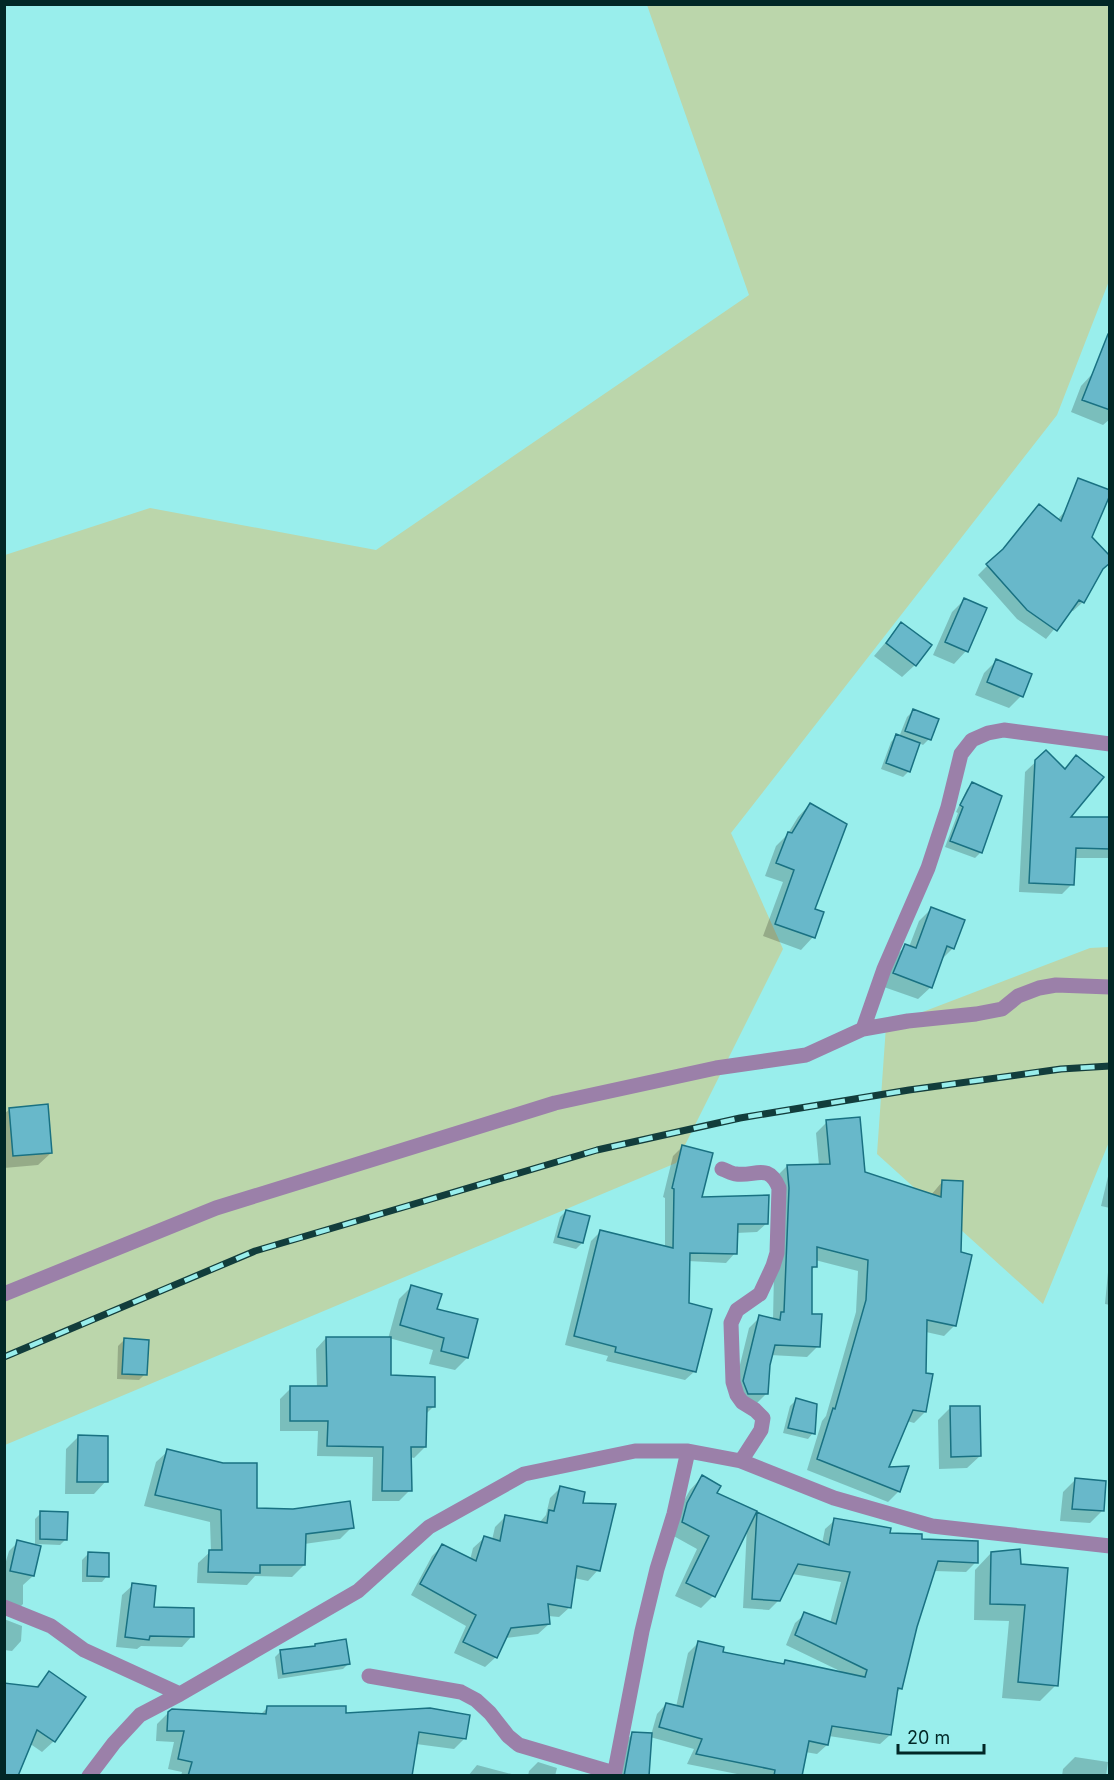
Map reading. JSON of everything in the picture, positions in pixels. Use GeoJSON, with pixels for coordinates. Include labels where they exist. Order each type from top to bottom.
{"type":"FeatureCollection","features":[{"type":"Feature","properties":{"kind":"street"},"geometry":{"type":"LineString","coordinates":[[863,1029],[884,969],[928,868],[948,807],[961,754],[972,740],[988,733],[1004,730],[1110,744]]}},
{"type":"Feature","properties":{"kind":"street"},"geometry":{"type":"LineString","coordinates":[[4,1294],[216,1208],[543,1107],[716,1068],[806,1054],[863,1029],[1002,1009],[1018,996],[1039,988],[1056,985],[1110,987]]}},
{"type":"Feature","properties":{"kind":"street"},"geometry":{"type":"LineString","coordinates":[[722,1169],[736,1174],[759,1171],[767,1173],[775,1180],[779,1188],[777,1253],[773,1266],[760,1294],[737,1310],[731,1323],[733,1382],[737,1395],[742,1402],[763,1418],[761,1430],[741,1461]]}},
{"type":"Feature","properties":{"kind":"street"},"geometry":{"type":"LineString","coordinates":[[89,1776],[114,1743],[140,1715],[358,1592],[429,1527],[524,1474],[635,1451],[688,1451],[741,1461],[834,1498],[932,1526],[1110,1546]]}},
{"type":"Feature","properties":{"kind":"street"},"geometry":{"type":"LineString","coordinates":[[369,1676],[461,1692],[476,1700],[519,1745],[614,1774],[642,1631],[657,1569],[674,1514],[688,1451]]}},
{"type":"Feature","properties":{"kind":"street"},"geometry":{"type":"LineString","coordinates":[[4,1607],[51,1626],[84,1650],[180,1694]]}},
{"type":"Feature","properties":{"kind":"green space"},"geometry":{"type":"Polygon","coordinates":[[[647,5],[1109,5],[1109,281],[1057,415],[731,833],[783,949],[676,1163],[5,1445],[5,555],[150,508],[376,550],[749,295],[647,5]]]}},
{"type":"Feature","properties":{"kind":"green space"},"geometry":{"type":"Polygon","coordinates":[[[1109,947],[1109,1142],[1043,1304],[877,1154],[886,1026],[1090,948],[1109,947]]]}},
{"type":"Feature","properties":{"kind":"building"},"geometry":{"type":"Polygon","coordinates":[[[1108,334],[1110,334],[1110,410],[1082,400],[1108,334]]]}},
{"type":"Feature","properties":{"kind":"building"},"geometry":{"type":"Polygon","coordinates":[[[1078,478],[1110,490],[1092,537],[1110,556],[1110,563],[1103,569],[1084,603],[1079,600],[1057,631],[1027,610],[986,564],[1003,549],[1039,504],[1061,521],[1078,478]]]}},
{"type":"Feature","properties":{"kind":"building"},"geometry":{"type":"Polygon","coordinates":[[[964,598],[987,608],[968,652],[945,642],[964,598]]]}},
{"type":"Feature","properties":{"kind":"building"},"geometry":{"type":"Polygon","coordinates":[[[901,622],[932,645],[916,666],[886,643],[901,622]]]}},
{"type":"Feature","properties":{"kind":"building"},"geometry":{"type":"Polygon","coordinates":[[[996,659],[1032,674],[1023,697],[987,682],[996,659]]]}},
{"type":"Feature","properties":{"kind":"building"},"geometry":{"type":"Polygon","coordinates":[[[913,709],[939,719],[931,740],[905,731],[913,709]]]}},
{"type":"Feature","properties":{"kind":"building"},"geometry":{"type":"Polygon","coordinates":[[[896,734],[920,743],[910,772],[886,763],[896,734]]]}},
{"type":"Feature","properties":{"kind":"building"},"geometry":{"type":"Polygon","coordinates":[[[1046,750],[1065,769],[1076,755],[1104,777],[1071,817],[1110,817],[1110,849],[1076,848],[1074,885],[1029,883],[1035,760],[1046,750]]]}},
{"type":"Feature","properties":{"kind":"building"},"geometry":{"type":"Polygon","coordinates":[[[972,782],[1002,796],[982,853],[950,841],[963,807],[960,805],[972,782]]]}},
{"type":"Feature","properties":{"kind":"building"},"geometry":{"type":"Polygon","coordinates":[[[810,803],[847,824],[815,909],[824,912],[815,938],[775,924],[794,870],[776,863],[788,832],[792,833],[810,803]]]}},
{"type":"Feature","properties":{"kind":"building"},"geometry":{"type":"Polygon","coordinates":[[[931,907],[965,920],[954,949],[947,946],[932,988],[893,973],[905,944],[916,948],[931,907]]]}},
{"type":"Feature","properties":{"kind":"building"},"geometry":{"type":"Polygon","coordinates":[[[48,1104],[52,1153],[13,1156],[9,1108],[48,1104]]]}},
{"type":"Feature","properties":{"kind":"building"},"geometry":{"type":"Polygon","coordinates":[[[860,1117],[865,1172],[941,1197],[942,1180],[963,1181],[961,1252],[972,1255],[956,1326],[927,1320],[926,1373],[933,1374],[926,1412],[913,1410],[889,1467],[909,1466],[900,1492],[817,1459],[833,1408],[835,1409],[866,1300],[868,1260],[817,1247],[817,1267],[812,1267],[812,1314],[822,1314],[820,1347],[775,1345],[770,1365],[768,1394],[748,1394],[743,1381],[759,1315],[780,1320],[781,1312],[784,1312],[789,1188],[787,1165],[830,1164],[826,1120],[860,1117]]]}},
{"type":"Feature","properties":{"kind":"building"},"geometry":{"type":"Polygon","coordinates":[[[682,1145],[713,1153],[702,1197],[769,1195],[768,1224],[738,1224],[737,1254],[690,1253],[689,1303],[712,1309],[696,1372],[615,1352],[616,1347],[574,1336],[600,1230],[673,1248],[674,1189],[672,1188],[682,1145]]]}},
{"type":"Feature","properties":{"kind":"building"},"geometry":{"type":"Polygon","coordinates":[[[566,1210],[590,1216],[583,1243],[558,1237],[566,1210]]]}},
{"type":"Feature","properties":{"kind":"building"},"geometry":{"type":"Polygon","coordinates":[[[411,1285],[442,1294],[437,1309],[478,1319],[468,1358],[441,1351],[444,1338],[400,1325],[411,1285]]]}},
{"type":"Feature","properties":{"kind":"building"},"geometry":{"type":"Polygon","coordinates":[[[326,1337],[391,1337],[391,1375],[435,1377],[435,1407],[427,1407],[426,1447],[411,1447],[412,1491],[382,1491],[383,1447],[327,1446],[328,1421],[290,1421],[290,1386],[327,1386],[326,1337]]]}},
{"type":"Feature","properties":{"kind":"building"},"geometry":{"type":"Polygon","coordinates":[[[124,1338],[149,1340],[147,1375],[122,1374],[124,1338]]]}},
{"type":"Feature","properties":{"kind":"building"},"geometry":{"type":"Polygon","coordinates":[[[796,1398],[817,1404],[815,1434],[788,1428],[796,1398]]]}},
{"type":"Feature","properties":{"kind":"building"},"geometry":{"type":"Polygon","coordinates":[[[950,1406],[980,1406],[981,1456],[951,1457],[950,1406]]]}},
{"type":"Feature","properties":{"kind":"building"},"geometry":{"type":"Polygon","coordinates":[[[78,1435],[108,1436],[108,1482],[77,1482],[78,1435]]]}},
{"type":"Feature","properties":{"kind":"building"},"geometry":{"type":"Polygon","coordinates":[[[167,1449],[223,1463],[257,1463],[257,1508],[293,1509],[350,1501],[354,1528],[306,1534],[305,1565],[260,1565],[260,1573],[208,1572],[209,1550],[222,1550],[221,1510],[155,1495],[167,1449]]]}},
{"type":"Feature","properties":{"kind":"building"},"geometry":{"type":"Polygon","coordinates":[[[702,1475],[721,1486],[717,1493],[757,1511],[715,1597],[686,1583],[709,1536],[682,1522],[687,1503],[702,1475]]]}},
{"type":"Feature","properties":{"kind":"building"},"geometry":{"type":"Polygon","coordinates":[[[1075,1478],[1106,1481],[1104,1511],[1072,1509],[1075,1478]]]}},
{"type":"Feature","properties":{"kind":"building"},"geometry":{"type":"Polygon","coordinates":[[[560,1486],[585,1492],[583,1503],[616,1504],[600,1571],[577,1566],[571,1608],[548,1604],[550,1624],[511,1628],[497,1658],[463,1642],[476,1615],[420,1584],[442,1544],[476,1561],[484,1536],[500,1541],[505,1515],[547,1523],[549,1510],[554,1511],[560,1486]]]}},
{"type":"Feature","properties":{"kind":"building"},"geometry":{"type":"Polygon","coordinates":[[[40,1511],[68,1512],[67,1540],[40,1539],[40,1511]]]}},
{"type":"Feature","properties":{"kind":"building"},"geometry":{"type":"Polygon","coordinates":[[[757,1512],[829,1545],[834,1518],[891,1528],[890,1533],[922,1534],[922,1539],[978,1541],[978,1563],[938,1561],[917,1627],[902,1689],[898,1688],[891,1735],[832,1726],[828,1745],[809,1741],[802,1776],[774,1776],[775,1770],[696,1754],[702,1739],[659,1727],[666,1703],[683,1707],[698,1641],[724,1647],[723,1652],[784,1664],[785,1660],[865,1677],[867,1670],[795,1635],[804,1612],[836,1624],[850,1572],[798,1564],[780,1601],[752,1599],[757,1512]]]}},
{"type":"Feature","properties":{"kind":"building"},"geometry":{"type":"Polygon","coordinates":[[[17,1540],[41,1546],[34,1576],[10,1571],[17,1540]]]}},
{"type":"Feature","properties":{"kind":"building"},"geometry":{"type":"Polygon","coordinates":[[[1020,1549],[1021,1564],[1068,1568],[1058,1686],[1018,1682],[1025,1605],[990,1604],[991,1552],[1020,1549]]]}},
{"type":"Feature","properties":{"kind":"building"},"geometry":{"type":"Polygon","coordinates":[[[88,1552],[109,1553],[109,1577],[87,1576],[88,1552]]]}},
{"type":"Feature","properties":{"kind":"building"},"geometry":{"type":"Polygon","coordinates":[[[132,1583],[156,1586],[154,1607],[194,1608],[194,1637],[150,1636],[149,1640],[125,1637],[132,1583]]]}},
{"type":"Feature","properties":{"kind":"building"},"geometry":{"type":"Polygon","coordinates":[[[346,1639],[350,1664],[283,1674],[280,1650],[315,1646],[315,1644],[346,1639]]]}},
{"type":"Feature","properties":{"kind":"building"},"geometry":{"type":"Polygon","coordinates":[[[49,1671],[86,1697],[55,1742],[37,1730],[18,1776],[4,1776],[4,1683],[38,1687],[49,1671]]]}},
{"type":"Feature","properties":{"kind":"building"},"geometry":{"type":"Polygon","coordinates":[[[267,1706],[346,1706],[346,1713],[430,1708],[470,1715],[466,1739],[419,1732],[412,1776],[188,1776],[192,1762],[178,1759],[184,1731],[167,1731],[168,1712],[172,1709],[266,1714],[267,1706]]]}},
{"type":"Feature","properties":{"kind":"building"},"geometry":{"type":"Polygon","coordinates":[[[632,1732],[652,1733],[649,1776],[624,1776],[632,1732]]]}},
{"type":"Feature","properties":{"kind":"railway"},"geometry":{"type":"LineString","coordinates":[[4,1357],[255,1251],[597,1150],[740,1118],[909,1090],[1061,1069],[1110,1066]]}}]}
